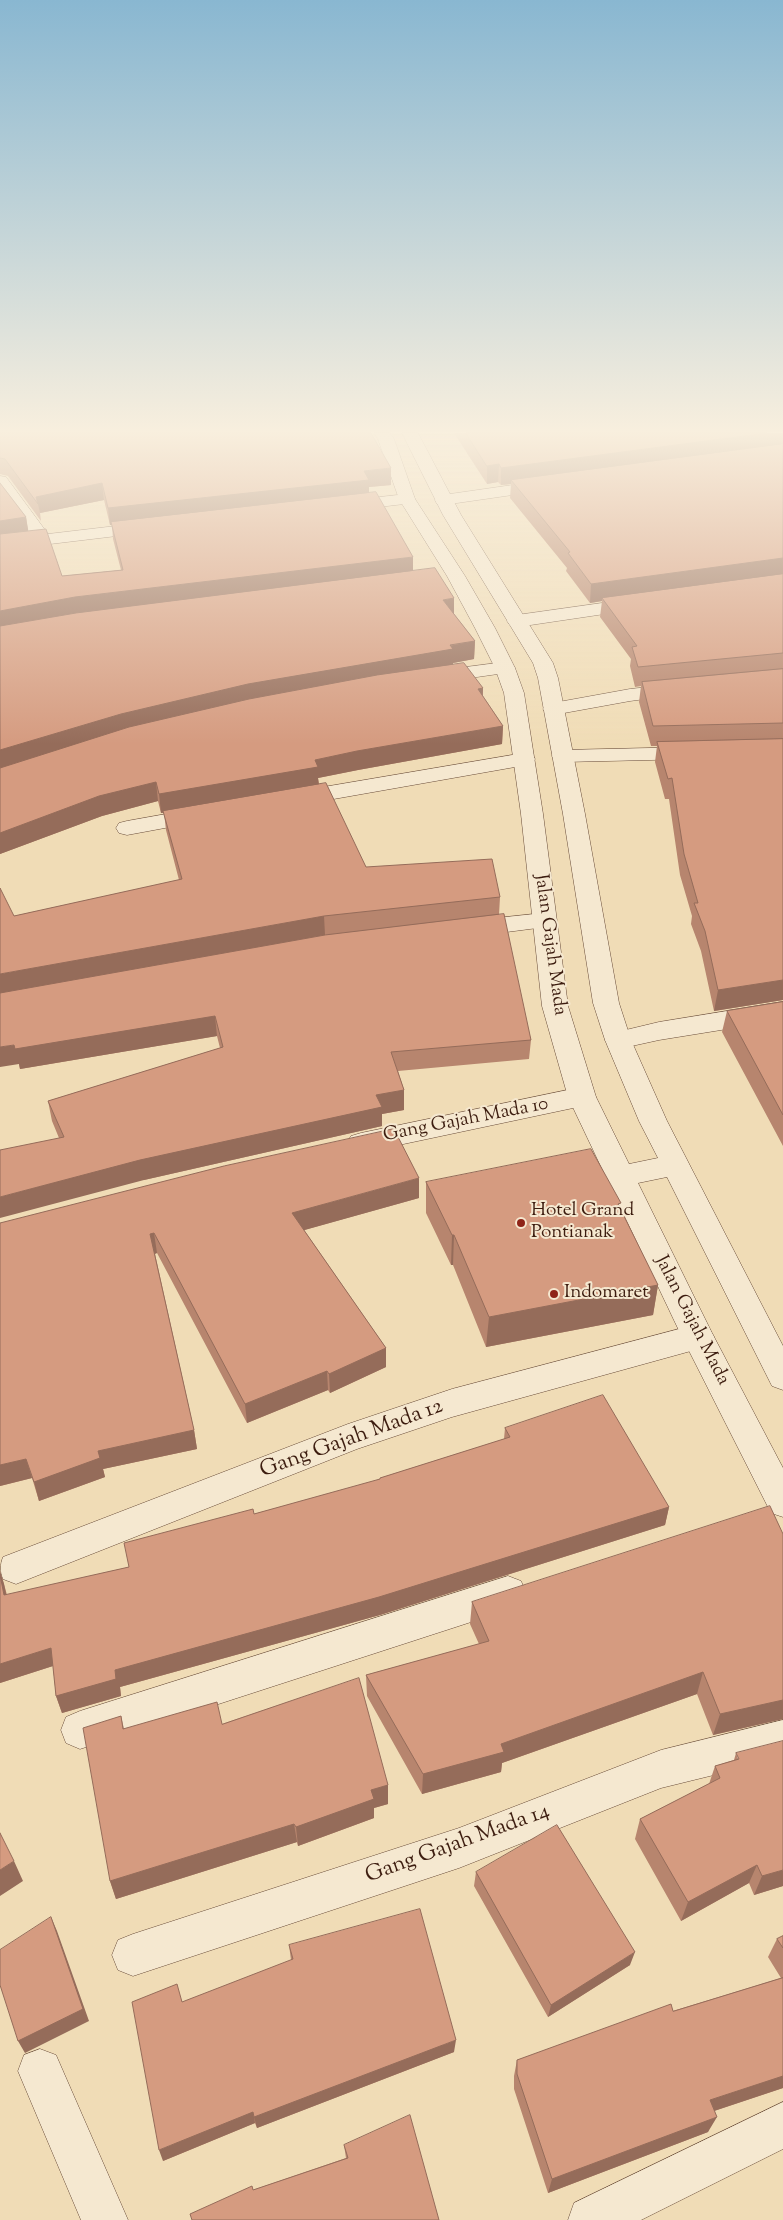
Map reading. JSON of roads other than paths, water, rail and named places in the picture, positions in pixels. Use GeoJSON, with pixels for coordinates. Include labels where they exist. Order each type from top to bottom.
{"type":"FeatureCollection","features":[{"type":"Feature","properties":{"kind":"street"},"geometry":{"type":"LineString","coordinates":[[0,546],[65,537]]}},
{"type":"Feature","properties":{"kind":"street","name":"Jalan Gajah Mada"},"geometry":{"type":"LineString","coordinates":[[426,537],[446,578],[505,668],[514,693],[524,759],[553,814],[618,1040],[653,1121],[780,1366]]}},
{"type":"Feature","properties":{"kind":"street","name":"Jalan Gajah Mada"},"geometry":{"type":"LineString","coordinates":[[465,537],[543,663],[548,678],[552,709],[563,756],[553,814],[544,921],[554,1006],[582,1097],[619,1177],[698,1337],[774,1507]]}},
{"type":"Feature","properties":{"kind":"street"},"geometry":{"type":"LineString","coordinates":[[517,621],[655,602]]}},
{"type":"Feature","properties":{"kind":"street"},"geometry":{"type":"LineString","coordinates":[[418,679],[505,668]]}},
{"type":"Feature","properties":{"kind":"street"},"geometry":{"type":"LineString","coordinates":[[552,709],[630,695],[697,688]]}},
{"type":"Feature","properties":{"kind":"street"},"geometry":{"type":"LineString","coordinates":[[563,756],[716,752]]}},
{"type":"Feature","properties":{"kind":"street"},"geometry":{"type":"LineString","coordinates":[[272,803],[524,759]]}},
{"type":"Feature","properties":{"kind":"street"},"geometry":{"type":"LineString","coordinates":[[127,828],[224,811]]}},
{"type":"Feature","properties":{"kind":"street"},"geometry":{"type":"LineString","coordinates":[[444,932],[544,921]]}},
{"type":"Feature","properties":{"kind":"street"},"geometry":{"type":"LineString","coordinates":[[618,1040],[659,1031],[783,1011]]}},
{"type":"Feature","properties":{"kind":"street","name":"Gang Gajah Mada 10"},"geometry":{"type":"LineString","coordinates":[[337,1148],[582,1097]]}},
{"type":"Feature","properties":{"kind":"street"},"geometry":{"type":"LineString","coordinates":[[619,1177],[675,1165]]}},
{"type":"Feature","properties":{"kind":"street","name":"Gang Gajah Mada 12"},"geometry":{"type":"LineString","coordinates":[[16,1568],[358,1435],[452,1403],[698,1337]]}},
{"type":"Feature","properties":{"kind":"street"},"geometry":{"type":"LineString","coordinates":[[80,1730],[536,1584]]}},
{"type":"Feature","properties":{"kind":"street","name":"Gang Gajah Mada 14"},"geometry":{"type":"LineString","coordinates":[[133,1955],[458,1848],[661,1769],[783,1739]]}},
{"type":"Feature","properties":{"kind":"street"},"geometry":{"type":"LineString","coordinates":[[40,2071],[105,2220]]}},
{"type":"Feature","properties":{"kind":"street"},"geometry":{"type":"LineString","coordinates":[[591,2220],[783,2125]]}},
{"type":"Feature","properties":{"kind":"place","name":"Hotel Grand Pontianak"},"geometry":{"type":"Point","coordinates":[521,1223]}},
{"type":"Feature","properties":{"kind":"place","name":"Indomaret"},"geometry":{"type":"Point","coordinates":[554,1294]}}]}
